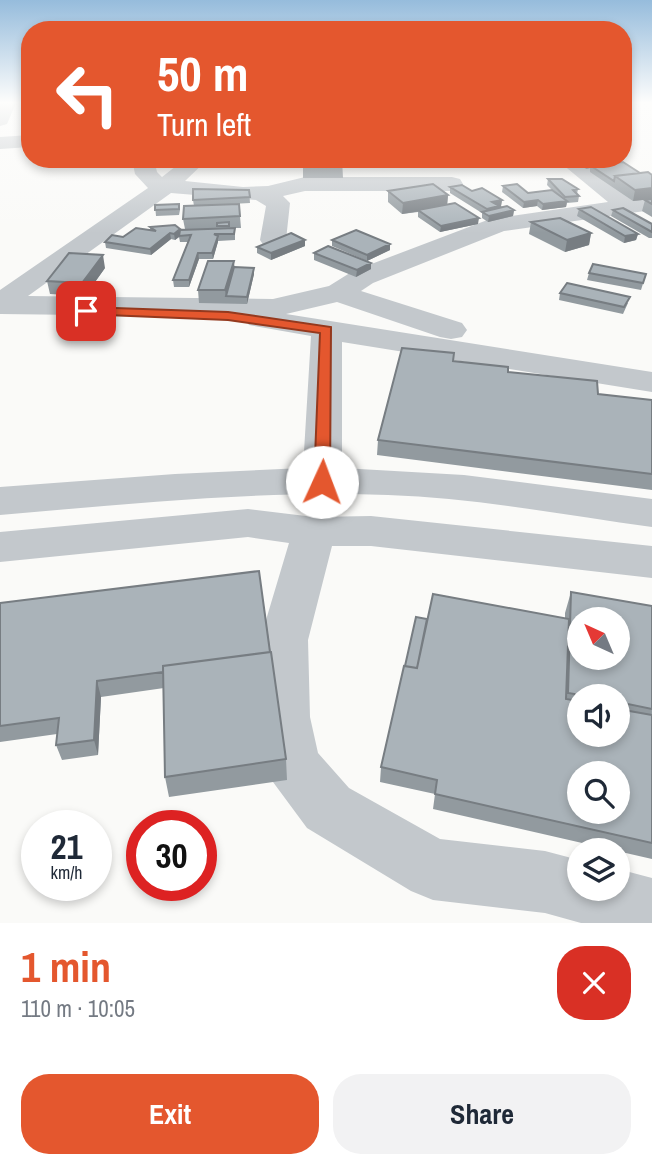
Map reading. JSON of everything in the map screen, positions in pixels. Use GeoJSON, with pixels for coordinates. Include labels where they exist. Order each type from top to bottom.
{"type":"FeatureCollection","features":[{"type":"Feature","properties":{"kind":"street"},"geometry":{"type":"LineString","coordinates":[[144,168],[146,174],[164,187],[243,194],[304,184],[452,184]]}},
{"type":"Feature","properties":{"kind":"street"},"geometry":{"type":"LineString","coordinates":[[0,304],[187,168]]}},
{"type":"Feature","properties":{"kind":"street"},"geometry":{"type":"LineString","coordinates":[[580,168],[640,205]]}},
{"type":"Feature","properties":{"kind":"street"},"geometry":{"type":"LineString","coordinates":[[259,193],[278,203],[273,240]]}},
{"type":"Feature","properties":{"kind":"street"},"geometry":{"type":"LineString","coordinates":[[0,304],[273,308],[339,293],[363,277],[499,224],[640,205]]}},
{"type":"Feature","properties":{"kind":"street"},"geometry":{"type":"LineString","coordinates":[[339,293],[457,332],[652,370]]}},
{"type":"Feature","properties":{"kind":"street"},"geometry":{"type":"LineString","coordinates":[[0,313],[141,311],[267,319],[652,382]]}},
{"type":"Feature","properties":{"kind":"street"},"geometry":{"type":"LineString","coordinates":[[327,330],[318,507],[284,640],[285,717],[293,764],[328,808],[433,869],[545,882],[652,910]]}},
{"type":"Feature","properties":{"kind":"street"},"geometry":{"type":"LineString","coordinates":[[0,547],[248,523],[437,484],[652,513]]}},
{"type":"Feature","properties":{"kind":"street"},"geometry":{"type":"LineString","coordinates":[[0,501],[198,486],[318,507],[371,531],[652,562]]}},
{"type":"Feature","properties":{"kind":"building"},"geometry":{"type":"Polygon","coordinates":[[[594,168],[632,168],[640,173],[615,176],[614,181],[594,168]]]}},
{"type":"Feature","properties":{"kind":"building"},"geometry":{"type":"Polygon","coordinates":[[[648,172],[652,175],[652,188],[635,190],[615,176],[648,172]]]}},
{"type":"Feature","properties":{"kind":"building"},"geometry":{"type":"Polygon","coordinates":[[[548,179],[562,179],[578,189],[573,190],[579,196],[565,197],[548,179]]]}},
{"type":"Feature","properties":{"kind":"building"},"geometry":{"type":"Polygon","coordinates":[[[433,184],[448,195],[403,203],[388,191],[433,184]]]}},
{"type":"Feature","properties":{"kind":"building"},"geometry":{"type":"Polygon","coordinates":[[[517,184],[528,193],[552,190],[567,201],[543,204],[538,200],[524,202],[503,186],[517,184]]]}},
{"type":"Feature","properties":{"kind":"building"},"geometry":{"type":"Polygon","coordinates":[[[462,185],[472,191],[482,188],[502,200],[492,202],[499,206],[487,209],[450,187],[462,185]]]}},
{"type":"Feature","properties":{"kind":"building"},"geometry":{"type":"Polygon","coordinates":[[[193,189],[249,190],[250,197],[193,200],[193,189]]]}},
{"type":"Feature","properties":{"kind":"building"},"geometry":{"type":"Polygon","coordinates":[[[455,203],[479,218],[441,226],[418,210],[455,203]]]}},
{"type":"Feature","properties":{"kind":"building"},"geometry":{"type":"Polygon","coordinates":[[[179,204],[179,209],[155,210],[155,205],[179,204]]]}},
{"type":"Feature","properties":{"kind":"building"},"geometry":{"type":"Polygon","coordinates":[[[239,204],[240,216],[183,219],[184,206],[239,204]]]}},
{"type":"Feature","properties":{"kind":"building"},"geometry":{"type":"Polygon","coordinates":[[[507,206],[514,210],[489,216],[482,212],[507,206]]]}},
{"type":"Feature","properties":{"kind":"building"},"geometry":{"type":"Polygon","coordinates":[[[591,207],[638,234],[625,236],[579,209],[591,207]]]}},
{"type":"Feature","properties":{"kind":"building"},"geometry":{"type":"Polygon","coordinates":[[[623,208],[652,224],[652,232],[613,210],[623,208]]]}},
{"type":"Feature","properties":{"kind":"building"},"geometry":{"type":"Polygon","coordinates":[[[560,218],[591,233],[567,240],[531,222],[560,218]]]}},
{"type":"Feature","properties":{"kind":"building"},"geometry":{"type":"Polygon","coordinates":[[[229,222],[229,226],[217,226],[217,223],[229,222]]]}},
{"type":"Feature","properties":{"kind":"building"},"geometry":{"type":"Polygon","coordinates":[[[175,225],[180,229],[174,234],[170,233],[150,249],[105,242],[112,235],[123,237],[136,228],[156,231],[150,227],[175,225]]]}},
{"type":"Feature","properties":{"kind":"building"},"geometry":{"type":"Polygon","coordinates":[[[235,228],[234,234],[214,234],[218,236],[212,253],[198,253],[189,280],[173,280],[191,235],[179,236],[180,230],[235,228]]]}},
{"type":"Feature","properties":{"kind":"building"},"geometry":{"type":"Polygon","coordinates":[[[356,230],[390,244],[367,255],[332,240],[356,230]]]}},
{"type":"Feature","properties":{"kind":"building"},"geometry":{"type":"Polygon","coordinates":[[[291,233],[305,240],[271,253],[257,247],[291,233]]]}},
{"type":"Feature","properties":{"kind":"building"},"geometry":{"type":"Polygon","coordinates":[[[328,246],[371,263],[357,270],[314,253],[328,246]]]}},
{"type":"Feature","properties":{"kind":"building"},"geometry":{"type":"Polygon","coordinates":[[[69,253],[103,255],[82,283],[47,281],[69,253]]]}},
{"type":"Feature","properties":{"kind":"building"},"geometry":{"type":"Polygon","coordinates":[[[208,261],[234,261],[225,290],[198,290],[208,261]]]}},
{"type":"Feature","properties":{"kind":"building"},"geometry":{"type":"Polygon","coordinates":[[[593,264],[646,274],[643,283],[589,273],[593,264]]]}},
{"type":"Feature","properties":{"kind":"building"},"geometry":{"type":"Polygon","coordinates":[[[234,267],[254,268],[247,297],[226,296],[234,267]]]}},
{"type":"Feature","properties":{"kind":"building"},"geometry":{"type":"Polygon","coordinates":[[[567,283],[630,297],[624,307],[560,293],[567,283]]]}},
{"type":"Feature","properties":{"kind":"building"},"geometry":{"type":"Polygon","coordinates":[[[402,348],[454,353],[453,361],[508,367],[508,372],[597,381],[598,394],[652,400],[652,474],[378,440],[402,348]]]}},
{"type":"Feature","properties":{"kind":"building"},"geometry":{"type":"Polygon","coordinates":[[[259,571],[270,652],[163,666],[163,672],[97,681],[94,740],[56,745],[59,718],[0,726],[0,603],[259,571]]]}},
{"type":"Feature","properties":{"kind":"building"},"geometry":{"type":"Polygon","coordinates":[[[571,592],[652,606],[652,709],[630,704],[630,684],[568,684],[569,670],[630,670],[630,607],[571,607],[571,592]]]}},
{"type":"Feature","properties":{"kind":"building"},"geometry":{"type":"Polygon","coordinates":[[[433,594],[567,619],[567,747],[630,747],[630,711],[652,715],[652,843],[568,824],[630,824],[630,761],[567,761],[567,824],[435,794],[437,780],[381,767],[404,666],[417,668],[433,594]]]}},
{"type":"Feature","properties":{"kind":"building"},"geometry":{"type":"Polygon","coordinates":[[[416,617],[427,619],[417,668],[405,666],[416,617]]]}},
{"type":"Feature","properties":{"kind":"building"},"geometry":{"type":"Polygon","coordinates":[[[271,652],[286,759],[165,777],[163,666],[271,652]]]}},
{"type":"Feature","properties":{"kind":"route"},"geometry":{"type":"LineString","coordinates":[[86,311],[141,311],[267,319],[327,330],[322,482]]}}]}
